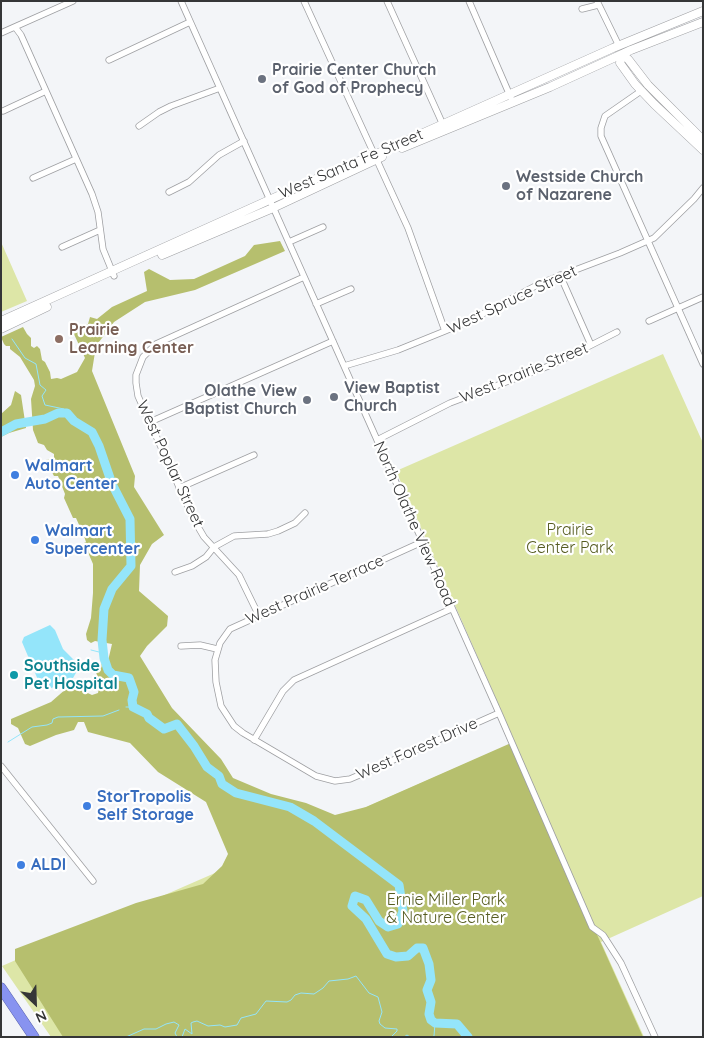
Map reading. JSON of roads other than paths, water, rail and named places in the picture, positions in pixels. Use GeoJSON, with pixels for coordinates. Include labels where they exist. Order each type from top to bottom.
{"type":"FeatureCollection","features":[{"type":"Feature","properties":{"kind":"highway"},"geometry":{"type":"LineString","coordinates":[[1,988],[34,1037]]}},
{"type":"Feature","properties":{"kind":"street"},"geometry":{"type":"LineString","coordinates":[[1,33],[73,1]]}},
{"type":"Feature","properties":{"kind":"street","name":"North Olathe View Road"},"geometry":{"type":"LineString","coordinates":[[181,1],[499,713],[592,927],[603,935],[620,963],[655,1037]]}},
{"type":"Feature","properties":{"kind":"street"},"geometry":{"type":"LineString","coordinates":[[304,1],[408,228],[445,331]]}},
{"type":"Feature","properties":{"kind":"street"},"geometry":{"type":"LineString","coordinates":[[387,1],[444,126]]}},
{"type":"Feature","properties":{"kind":"street"},"geometry":{"type":"LineString","coordinates":[[469,1],[512,98]]}},
{"type":"Feature","properties":{"kind":"street"},"geometry":{"type":"LineString","coordinates":[[582,9],[597,3],[622,54],[648,85],[703,140]]}},
{"type":"Feature","properties":{"kind":"street","name":"West Santa Fe Street"},"geometry":{"type":"LineString","coordinates":[[512,98],[619,46],[703,11]]}},
{"type":"Feature","properties":{"kind":"street"},"geometry":{"type":"LineString","coordinates":[[109,60],[190,22]]}},
{"type":"Feature","properties":{"kind":"street","name":"West Santa Fe Street"},"geometry":{"type":"LineString","coordinates":[[1,321],[274,208],[444,126],[703,22]]}},
{"type":"Feature","properties":{"kind":"street"},"geometry":{"type":"LineString","coordinates":[[15,27],[21,34],[95,204],[103,249],[113,274]]}},
{"type":"Feature","properties":{"kind":"street"},"geometry":{"type":"LineString","coordinates":[[622,54],[620,63],[641,91],[703,150]]}},
{"type":"Feature","properties":{"kind":"street"},"geometry":{"type":"LineString","coordinates":[[139,126],[158,112],[220,88]]}},
{"type":"Feature","properties":{"kind":"street"},"geometry":{"type":"LineString","coordinates":[[3,110],[46,91]]}},
{"type":"Feature","properties":{"kind":"street"},"geometry":{"type":"LineString","coordinates":[[641,91],[605,116],[600,128],[602,137],[703,364]]}},
{"type":"Feature","properties":{"kind":"street"},"geometry":{"type":"LineString","coordinates":[[169,192],[189,182],[218,155],[244,141]]}},
{"type":"Feature","properties":{"kind":"street","name":"West Santa Fe Street"},"geometry":{"type":"LineString","coordinates":[[1,328],[270,200],[375,158]]}},
{"type":"Feature","properties":{"kind":"street"},"geometry":{"type":"LineString","coordinates":[[33,178],[76,159]]}},
{"type":"Feature","properties":{"kind":"street","name":"West Spruce Street"},"geometry":{"type":"LineString","coordinates":[[344,366],[398,350],[445,331],[560,275],[648,241],[659,234],[703,188]]}},
{"type":"Feature","properties":{"kind":"street","name":"West Spruce Street"},"geometry":{"type":"LineString","coordinates":[[694,199],[703,195]]}},
{"type":"Feature","properties":{"kind":"street"},"geometry":{"type":"LineString","coordinates":[[289,242],[323,227]]}},
{"type":"Feature","properties":{"kind":"street"},"geometry":{"type":"LineString","coordinates":[[62,246],[100,230]]}},
{"type":"Feature","properties":{"kind":"street"},"geometry":{"type":"LineString","coordinates":[[560,275],[592,346]]}},
{"type":"Feature","properties":{"kind":"street","name":"West Poplar Street"},"geometry":{"type":"LineString","coordinates":[[259,616],[239,575],[204,537],[194,520],[138,396],[136,383],[140,361],[152,347],[304,277]]}},
{"type":"Feature","properties":{"kind":"street"},"geometry":{"type":"LineString","coordinates":[[316,304],[351,289]]}},
{"type":"Feature","properties":{"kind":"street"},"geometry":{"type":"LineString","coordinates":[[649,320],[703,296]]}},
{"type":"Feature","properties":{"kind":"street","name":"West Prairie Street"},"geometry":{"type":"LineString","coordinates":[[377,440],[450,403],[554,364],[617,332]]}},
{"type":"Feature","properties":{"kind":"street"},"geometry":{"type":"LineString","coordinates":[[150,422],[333,341]]}},
{"type":"Feature","properties":{"kind":"street"},"geometry":{"type":"LineString","coordinates":[[179,488],[254,455]]}},
{"type":"Feature","properties":{"kind":"street"},"geometry":{"type":"LineString","coordinates":[[175,572],[200,562],[214,547],[234,536],[268,534],[278,531],[295,523],[305,513]]}},
{"type":"Feature","properties":{"kind":"street","name":"West Prairie Terrace"},"geometry":{"type":"LineString","coordinates":[[217,649],[222,638],[230,630],[422,542]]}},
{"type":"Feature","properties":{"kind":"street"},"geometry":{"type":"LineString","coordinates":[[180,646],[200,645],[217,649],[214,667],[221,706],[234,726],[254,740],[283,690],[294,680],[451,609]]}},
{"type":"Feature","properties":{"kind":"street","name":"West Forest Drive"},"geometry":{"type":"LineString","coordinates":[[254,740],[316,776],[342,780],[364,773],[499,713]]}},
{"type":"Feature","properties":{"kind":"street"},"geometry":{"type":"LineString","coordinates":[[1,766],[92,881]]}},
{"type":"Feature","properties":{"kind":"water"},"geometry":{"type":"Polygon","coordinates":[[[50,625],[55,630],[63,649],[75,661],[77,671],[73,678],[47,690],[41,687],[22,642],[24,637],[50,625]]]}},
{"type":"Feature","properties":{"kind":"waterway"},"geometry":{"type":"LineString","coordinates":[[12,339],[25,358],[36,364],[40,385],[46,390],[42,396],[45,405],[64,409],[67,413]]}},
{"type":"Feature","properties":{"kind":"waterway"},"geometry":{"type":"LineString","coordinates":[[1,432],[16,424],[45,419],[58,413],[67,413],[74,421],[92,432],[99,446],[112,484],[130,519],[131,566],[112,589],[104,609],[102,640],[104,658],[108,670],[113,675],[129,678],[134,692],[133,707],[147,714],[149,718],[164,729],[177,724],[207,767],[219,776],[222,784],[236,793],[290,807],[314,821],[399,885],[403,911],[398,924],[388,927],[379,921],[366,900],[355,896],[352,906],[366,919],[387,954],[396,957],[408,956],[417,948],[423,948],[429,964],[431,980],[427,990],[431,1002],[429,1014],[431,1020],[435,1023],[457,1024],[468,1037]]}},
{"type":"Feature","properties":{"kind":"waterway"},"geometry":{"type":"LineString","coordinates":[[91,650],[103,653]]}},
{"type":"Feature","properties":{"kind":"waterway"},"geometry":{"type":"LineString","coordinates":[[126,707],[133,707]]}},
{"type":"Feature","properties":{"kind":"waterway"},"geometry":{"type":"LineString","coordinates":[[8,742],[32,727],[47,725],[58,717],[103,716],[119,710]]}},
{"type":"Feature","properties":{"kind":"waterway"},"geometry":{"type":"LineString","coordinates":[[182,1037],[185,1029],[192,1034],[191,1023],[193,1022],[197,1021],[208,1026],[220,1025],[225,1027],[237,1025],[241,1018],[256,1014],[266,1001],[287,1002],[295,995],[301,993],[314,994],[329,981],[356,976],[369,993],[378,997],[382,1012],[380,1024],[385,1028],[397,1029],[391,1037]]}},
{"type":"Feature","properties":{"kind":"waterway"},"geometry":{"type":"LineString","coordinates":[[126,1037],[144,1029],[156,1029],[174,1022],[179,1025],[175,1033],[177,1037]]}},
{"type":"Feature","properties":{"kind":"waterway"},"geometry":{"type":"LineString","coordinates":[[432,1037],[434,1036],[435,1023]]}},
{"type":"Feature","properties":{"kind":"waterway"},"geometry":{"type":"LineString","coordinates":[[404,1037],[407,1035],[410,1037]]}},
{"type":"Feature","properties":{"kind":"place","name":"Prairie Center Church of God of Prophecy"},"geometry":{"type":"Point","coordinates":[262,79]}},
{"type":"Feature","properties":{"kind":"place","name":"Westside Church of Nazarene"},"geometry":{"type":"Point","coordinates":[506,186]}},
{"type":"Feature","properties":{"kind":"place","name":"Prairie Learning Center"},"geometry":{"type":"Point","coordinates":[59,339]}},
{"type":"Feature","properties":{"kind":"place","name":"View Baptist Church"},"geometry":{"type":"Point","coordinates":[334,397]}},
{"type":"Feature","properties":{"kind":"place","name":"Olathe View Baptist Church"},"geometry":{"type":"Point","coordinates":[307,400]}},
{"type":"Feature","properties":{"kind":"place","name":"Walmart Auto Center"},"geometry":{"type":"Point","coordinates":[15,475]}},
{"type":"Feature","properties":{"kind":"place","name":"Walmart Supercenter"},"geometry":{"type":"Point","coordinates":[35,540]}},
{"type":"Feature","properties":{"kind":"place","name":"Southside Pet Hospital"},"geometry":{"type":"Point","coordinates":[14,675]}},
{"type":"Feature","properties":{"kind":"place","name":"StorTropolis Self Storage"},"geometry":{"type":"Point","coordinates":[87,806]}},
{"type":"Feature","properties":{"kind":"place","name":"ALDI"},"geometry":{"type":"Point","coordinates":[21,865]}},
{"type":"Feature","properties":{"kind":"park label","name":"Prairie Center Park"},"geometry":{"type":"Point","coordinates":[570,539]}},
{"type":"Feature","properties":{"kind":"park label","name":"Ernie Miller Park & Nature Center"},"geometry":{"type":"Point","coordinates":[446,909]}}]}
